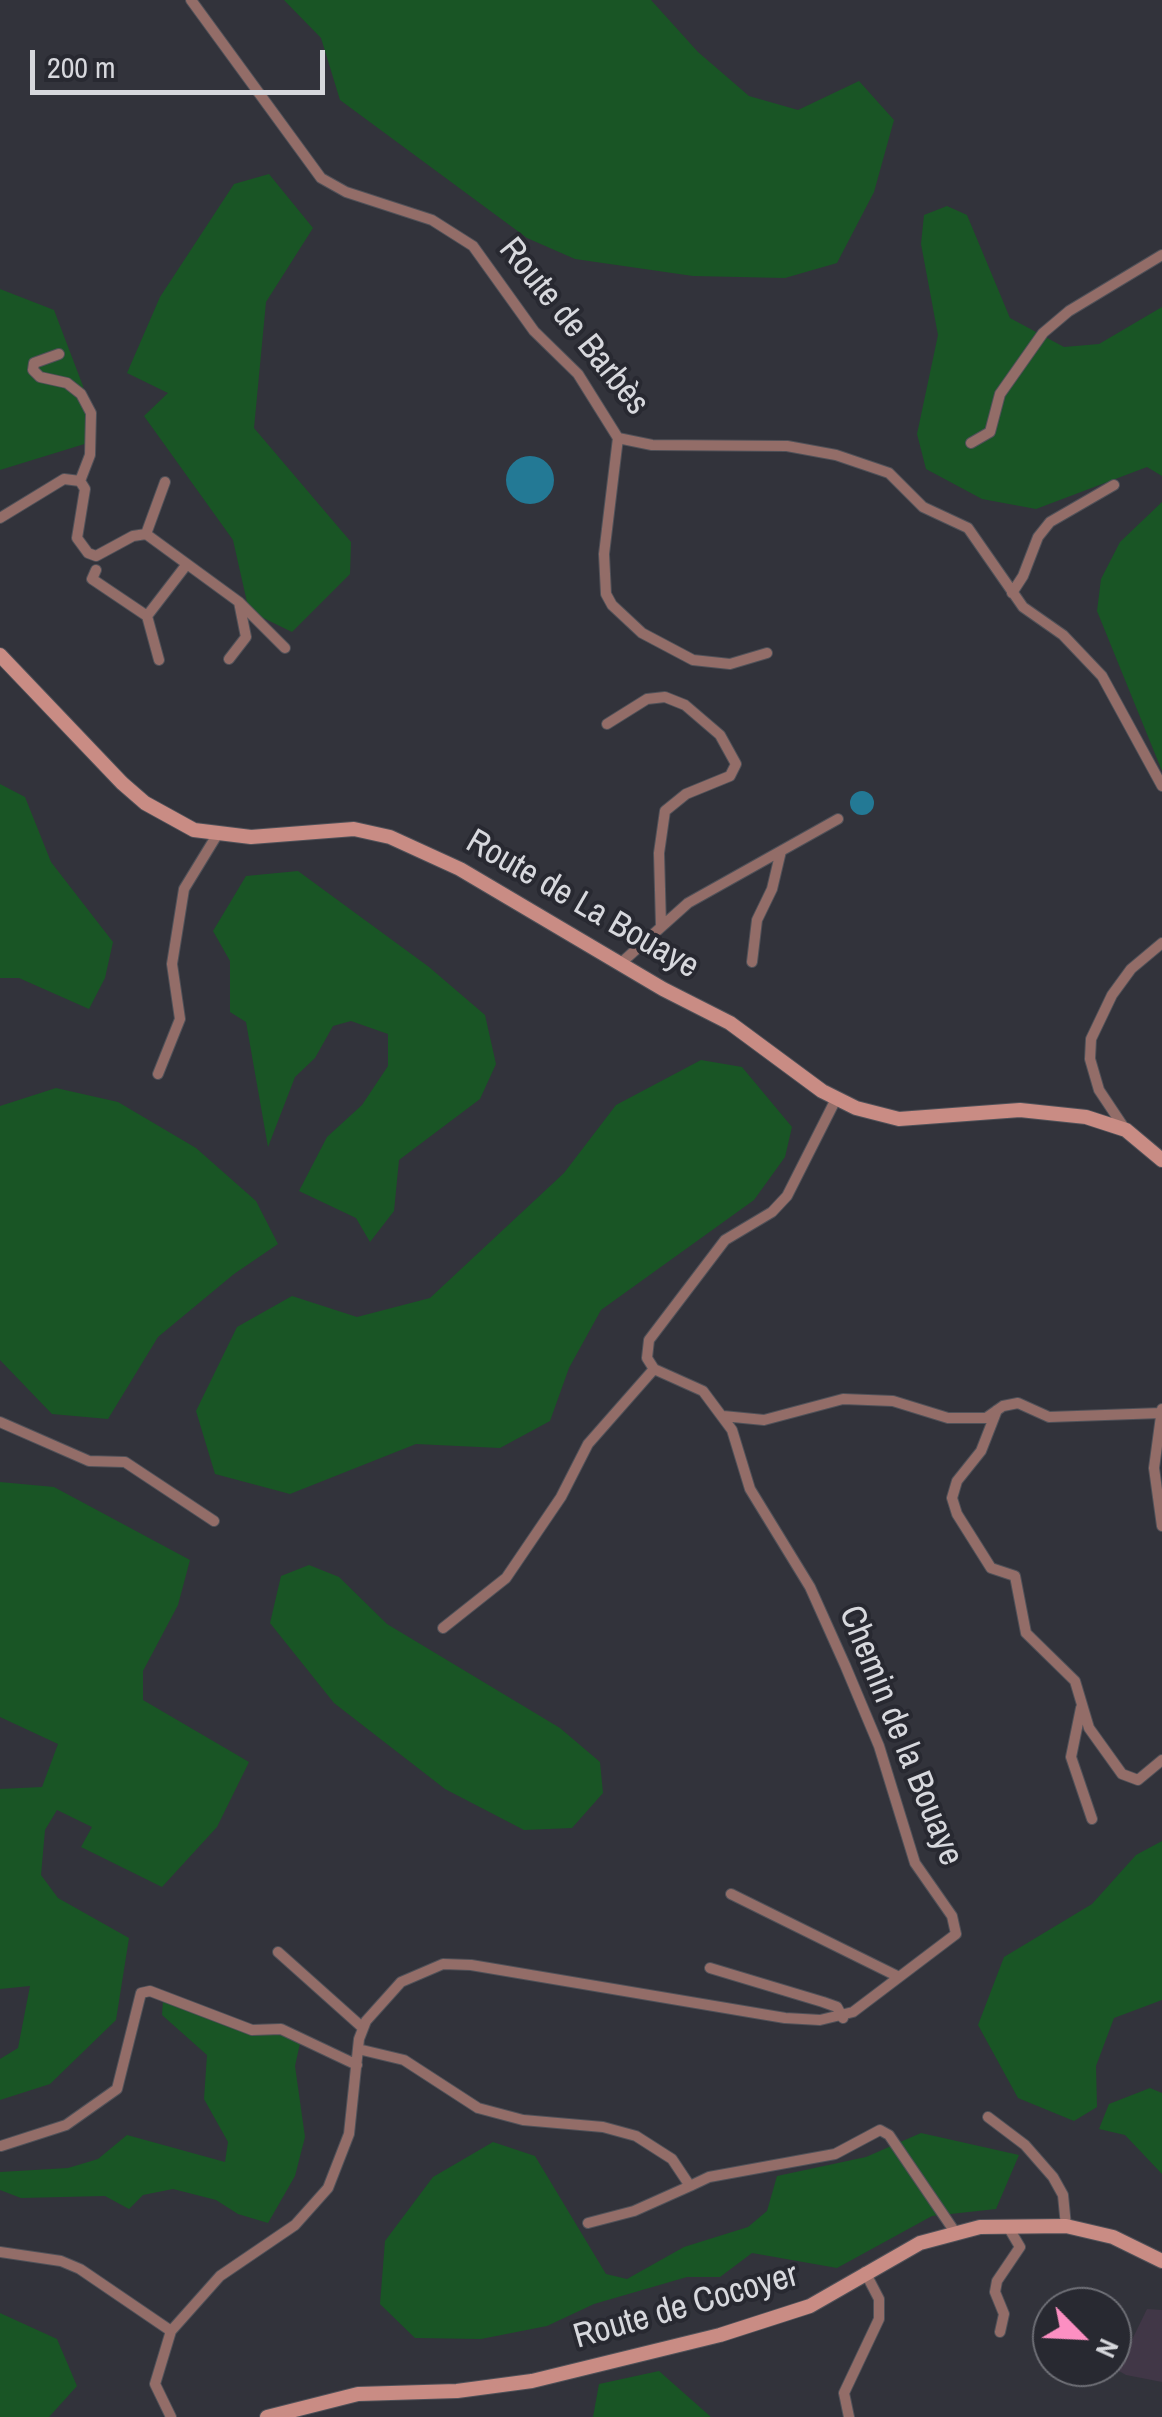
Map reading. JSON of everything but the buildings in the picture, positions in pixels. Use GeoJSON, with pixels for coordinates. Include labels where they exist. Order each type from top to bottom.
{"type":"FeatureCollection","features":[{"type":"Feature","properties":{"kind":"main road","name":"Route de La Bouaye"},"geometry":{"type":"LineString","coordinates":[[0,656],[145,803],[194,830],[217,835],[354,828],[390,837],[460,868],[754,1038],[836,1099],[899,1119],[1034,1110],[1086,1117],[1126,1130],[1162,1160]]}},
{"type":"Feature","properties":{"kind":"main road","name":"Route de Cocoyer"},"geometry":{"type":"LineString","coordinates":[[267,2417],[358,2394],[457,2391],[532,2381],[767,2322],[810,2306],[920,2242],[956,2232],[1006,2224],[1066,2226],[1113,2237],[1162,2261]]}},
{"type":"Feature","properties":{"kind":"street","name":"Route de Barbès"},"geometry":{"type":"LineString","coordinates":[[190,0],[321,178],[360,198],[432,220],[473,246],[523,318],[578,374],[618,438],[652,445],[787,446],[889,473],[923,507],[978,537],[1012,593],[1102,676],[1162,786]]}},
{"type":"Feature","properties":{"kind":"street"},"geometry":{"type":"LineString","coordinates":[[972,443],[990,432],[1000,394],[1044,333],[1069,311],[1162,255]]}},
{"type":"Feature","properties":{"kind":"street"},"geometry":{"type":"LineString","coordinates":[[59,354],[34,364],[33,370],[40,377],[67,382],[81,394],[91,413],[90,455],[80,481]]}},
{"type":"Feature","properties":{"kind":"street"},"geometry":{"type":"LineString","coordinates":[[618,438],[604,554],[606,594],[612,605],[642,633],[692,660],[730,664],[767,653]]}},
{"type":"Feature","properties":{"kind":"street"},"geometry":{"type":"LineString","coordinates":[[0,518],[64,480],[80,481]]}},
{"type":"Feature","properties":{"kind":"street"},"geometry":{"type":"LineString","coordinates":[[80,481],[85,488],[76,538],[88,554],[96,556],[146,534],[165,482]]}},
{"type":"Feature","properties":{"kind":"street"},"geometry":{"type":"LineString","coordinates":[[1012,593],[1050,522],[1114,485]]}},
{"type":"Feature","properties":{"kind":"street"},"geometry":{"type":"LineString","coordinates":[[146,534],[239,602],[286,648]]}},
{"type":"Feature","properties":{"kind":"street"},"geometry":{"type":"LineString","coordinates":[[148,616],[187,564]]}},
{"type":"Feature","properties":{"kind":"street"},"geometry":{"type":"LineString","coordinates":[[96,570],[92,579],[148,616],[159,660]]}},
{"type":"Feature","properties":{"kind":"street"},"geometry":{"type":"LineString","coordinates":[[230,658],[246,636],[239,602]]}},
{"type":"Feature","properties":{"kind":"street"},"geometry":{"type":"LineString","coordinates":[[606,724],[656,695],[685,706],[732,752],[736,764],[730,776],[686,794],[666,811],[659,853],[660,926]]}},
{"type":"Feature","properties":{"kind":"street"},"geometry":{"type":"LineString","coordinates":[[621,963],[688,902],[838,819]]}},
{"type":"Feature","properties":{"kind":"street"},"geometry":{"type":"LineString","coordinates":[[158,1074],[180,1019],[172,964],[184,888],[217,835]]}},
{"type":"Feature","properties":{"kind":"street"},"geometry":{"type":"LineString","coordinates":[[752,962],[757,920],[772,888],[781,851]]}},
{"type":"Feature","properties":{"kind":"street"},"geometry":{"type":"LineString","coordinates":[[1126,1130],[1099,1090],[1090,1059],[1091,1039],[1130,969],[1162,944]]}},
{"type":"Feature","properties":{"kind":"street"},"geometry":{"type":"LineString","coordinates":[[444,1628],[506,1578],[561,1497],[588,1444],[654,1369],[647,1358],[649,1340],[666,1314],[725,1240],[772,1212],[787,1196],[836,1099]]}},
{"type":"Feature","properties":{"kind":"street","name":"Chemin de la Bouaye"},"geometry":{"type":"LineString","coordinates":[[654,1369],[703,1391],[724,1416],[750,1489],[810,1588],[834,1639],[879,1746],[916,1863],[957,1926],[947,1945],[897,1976],[843,2018]]}},
{"type":"Feature","properties":{"kind":"street"},"geometry":{"type":"LineString","coordinates":[[724,1416],[764,1420],[843,1399],[892,1402],[948,1418],[986,1418],[1018,1402],[1049,1418],[1161,1411],[1154,1468],[1162,1526]]}},
{"type":"Feature","properties":{"kind":"street"},"geometry":{"type":"LineString","coordinates":[[997,1410],[981,1450],[956,1481],[952,1498],[957,1514],[991,1568],[1014,1576],[1026,1634],[1065,1666],[1075,1681],[1088,1728],[1130,1779],[1147,1775],[1162,1760]]}},
{"type":"Feature","properties":{"kind":"street"},"geometry":{"type":"LineString","coordinates":[[0,1422],[40,1436],[89,1461],[124,1462],[214,1521]]}},
{"type":"Feature","properties":{"kind":"street"},"geometry":{"type":"LineString","coordinates":[[1082,1707],[1072,1757],[1092,1819]]}},
{"type":"Feature","properties":{"kind":"street"},"geometry":{"type":"LineString","coordinates":[[732,1894],[897,1976]]}},
{"type":"Feature","properties":{"kind":"street"},"geometry":{"type":"LineString","coordinates":[[278,1952],[363,2028]]}},
{"type":"Feature","properties":{"kind":"street"},"geometry":{"type":"LineString","coordinates":[[171,2417],[155,2384],[171,2331],[220,2276],[317,2205],[340,2163],[349,2134],[363,2028],[401,1982],[443,1964],[530,1972],[786,2018],[843,2018]]}},
{"type":"Feature","properties":{"kind":"street"},"geometry":{"type":"LineString","coordinates":[[710,1968],[824,2002],[836,2007],[843,2018]]}},
{"type":"Feature","properties":{"kind":"street"},"geometry":{"type":"LineString","coordinates":[[1,2146],[66,2126],[117,2089],[141,1992],[150,1991],[252,2030],[281,2029],[357,2065]]}},
{"type":"Feature","properties":{"kind":"street"},"geometry":{"type":"LineString","coordinates":[[358,2049],[404,2060],[478,2108],[522,2120],[603,2127],[636,2136],[672,2159],[690,2186]]}},
{"type":"Feature","properties":{"kind":"street"},"geometry":{"type":"LineString","coordinates":[[988,2117],[1026,2145],[1053,2177],[1063,2195],[1066,2226]]}},
{"type":"Feature","properties":{"kind":"street"},"geometry":{"type":"LineString","coordinates":[[588,2223],[668,2199],[710,2176],[824,2158],[880,2130],[889,2135],[956,2232]]}},
{"type":"Feature","properties":{"kind":"street"},"geometry":{"type":"LineString","coordinates":[[1000,2332],[1005,2320],[995,2292],[996,2281],[1020,2247],[1006,2224]]}},
{"type":"Feature","properties":{"kind":"street"},"geometry":{"type":"LineString","coordinates":[[0,2252],[80,2269],[103,2280],[171,2331]]}},
{"type":"Feature","properties":{"kind":"street"},"geometry":{"type":"LineString","coordinates":[[848,2417],[844,2394],[879,2319],[879,2299],[865,2272]]}},
{"type":"Feature","properties":{"kind":"shaded area"},"geometry":{"type":"Polygon","coordinates":[[[1147,2309],[1162,2310],[1162,2382],[1132,2376],[1132,2340],[1147,2309]]]}},
{"type":"Feature","properties":{"kind":"green space"},"geometry":{"type":"Polygon","coordinates":[[[284,0],[651,0],[698,52],[749,96],[798,110],[859,81],[894,120],[874,192],[837,263],[785,278],[693,276],[575,259],[527,238],[340,100],[321,38],[284,0]]]}},
{"type":"Feature","properties":{"kind":"green space"},"geometry":{"type":"Polygon","coordinates":[[[269,174],[313,228],[266,302],[254,428],[351,542],[350,574],[292,632],[249,611],[233,540],[144,416],[168,393],[127,373],[160,297],[234,184],[269,174]]]}},
{"type":"Feature","properties":{"kind":"green space"},"geometry":{"type":"Polygon","coordinates":[[[947,206],[967,215],[1010,318],[1064,347],[1099,344],[1162,307],[1162,476],[1147,467],[1036,509],[982,499],[926,469],[917,434],[938,335],[921,244],[924,215],[947,206]]]}},
{"type":"Feature","properties":{"kind":"green space"},"geometry":{"type":"Polygon","coordinates":[[[0,289],[54,310],[83,386],[91,442],[0,470],[0,289]]]}},
{"type":"Feature","properties":{"kind":"green space"},"geometry":{"type":"Polygon","coordinates":[[[1162,502],[1162,771],[1097,611],[1101,579],[1120,542],[1162,502]]]}},
{"type":"Feature","properties":{"kind":"green space"},"geometry":{"type":"Polygon","coordinates":[[[0,784],[25,797],[51,862],[113,942],[105,978],[89,1009],[19,978],[0,978],[0,784]]]}},
{"type":"Feature","properties":{"kind":"green space"},"geometry":{"type":"Polygon","coordinates":[[[298,871],[429,967],[485,1015],[496,1064],[480,1099],[399,1160],[394,1211],[370,1242],[356,1218],[299,1191],[327,1137],[362,1105],[388,1066],[388,1034],[351,1021],[333,1026],[315,1058],[295,1077],[268,1147],[246,1022],[230,1012],[230,961],[213,931],[246,876],[298,871]]]}},
{"type":"Feature","properties":{"kind":"green space"},"geometry":{"type":"Polygon","coordinates":[[[701,1060],[742,1067],[792,1127],[785,1157],[754,1200],[601,1310],[569,1368],[550,1421],[500,1448],[416,1444],[290,1494],[215,1474],[196,1411],[237,1327],[292,1296],[357,1317],[430,1298],[564,1173],[616,1105],[701,1060]]]}},
{"type":"Feature","properties":{"kind":"green space"},"geometry":{"type":"Polygon","coordinates":[[[56,1088],[118,1102],[196,1148],[256,1201],[278,1244],[234,1274],[158,1337],[108,1419],[52,1414],[0,1360],[0,1106],[56,1088]]]}},
{"type":"Feature","properties":{"kind":"green space"},"geometry":{"type":"Polygon","coordinates":[[[0,1482],[54,1487],[190,1560],[178,1605],[143,1671],[143,1700],[249,1762],[217,1827],[162,1887],[81,1847],[92,1827],[57,1810],[45,1830],[41,1875],[58,1898],[129,1938],[116,2020],[50,2084],[0,2100],[0,2059],[18,2048],[30,1986],[0,1989],[0,1789],[42,1787],[58,1744],[0,1717],[0,1482]]]}},
{"type":"Feature","properties":{"kind":"green space"},"geometry":{"type":"Polygon","coordinates":[[[309,1565],[339,1577],[387,1624],[560,1728],[600,1762],[603,1793],[572,1828],[524,1830],[445,1789],[334,1703],[270,1623],[281,1576],[309,1565]]]}},
{"type":"Feature","properties":{"kind":"green space"},"geometry":{"type":"Polygon","coordinates":[[[1162,1841],[1162,2000],[1114,2018],[1096,2066],[1097,2107],[1074,2121],[1018,2098],[978,2025],[1004,1957],[1092,1904],[1136,1855],[1162,1841]]]}},
{"type":"Feature","properties":{"kind":"green space"},"geometry":{"type":"Polygon","coordinates":[[[163,2000],[226,2026],[301,2039],[295,2066],[305,2137],[295,2176],[268,2223],[238,2214],[216,2200],[173,2189],[143,2195],[129,2209],[105,2196],[21,2198],[0,2190],[0,2172],[68,2168],[98,2159],[127,2135],[225,2162],[228,2142],[204,2099],[207,2055],[162,2015],[163,2000]]]}},
{"type":"Feature","properties":{"kind":"green space"},"geometry":{"type":"Polygon","coordinates":[[[1150,2088],[1162,2093],[1162,2174],[1125,2135],[1099,2129],[1109,2104],[1150,2088]]]}},
{"type":"Feature","properties":{"kind":"green space"},"geometry":{"type":"Polygon","coordinates":[[[921,2133],[1019,2155],[996,2209],[932,2216],[837,2268],[752,2253],[720,2277],[687,2277],[594,2304],[547,2326],[481,2339],[415,2338],[380,2304],[385,2241],[433,2177],[493,2142],[535,2156],[606,2274],[627,2279],[684,2247],[748,2227],[767,2211],[777,2176],[866,2157],[921,2133]]]}},
{"type":"Feature","properties":{"kind":"green space"},"geometry":{"type":"Polygon","coordinates":[[[0,2313],[57,2339],[77,2386],[49,2417],[0,2417],[0,2313]]]}},
{"type":"Feature","properties":{"kind":"green space"},"geometry":{"type":"Polygon","coordinates":[[[659,2371],[711,2417],[593,2417],[599,2384],[659,2371]]]}},
{"type":"Feature","properties":{"kind":"water"},"geometry":{"type":"Polygon","coordinates":[[[530,456],[547,463],[554,480],[547,497],[530,504],[513,497],[506,480],[513,463],[530,456]]]}},
{"type":"Feature","properties":{"kind":"water"},"geometry":{"type":"Polygon","coordinates":[[[862,791],[874,803],[862,815],[850,803],[862,791]]]}}]}
